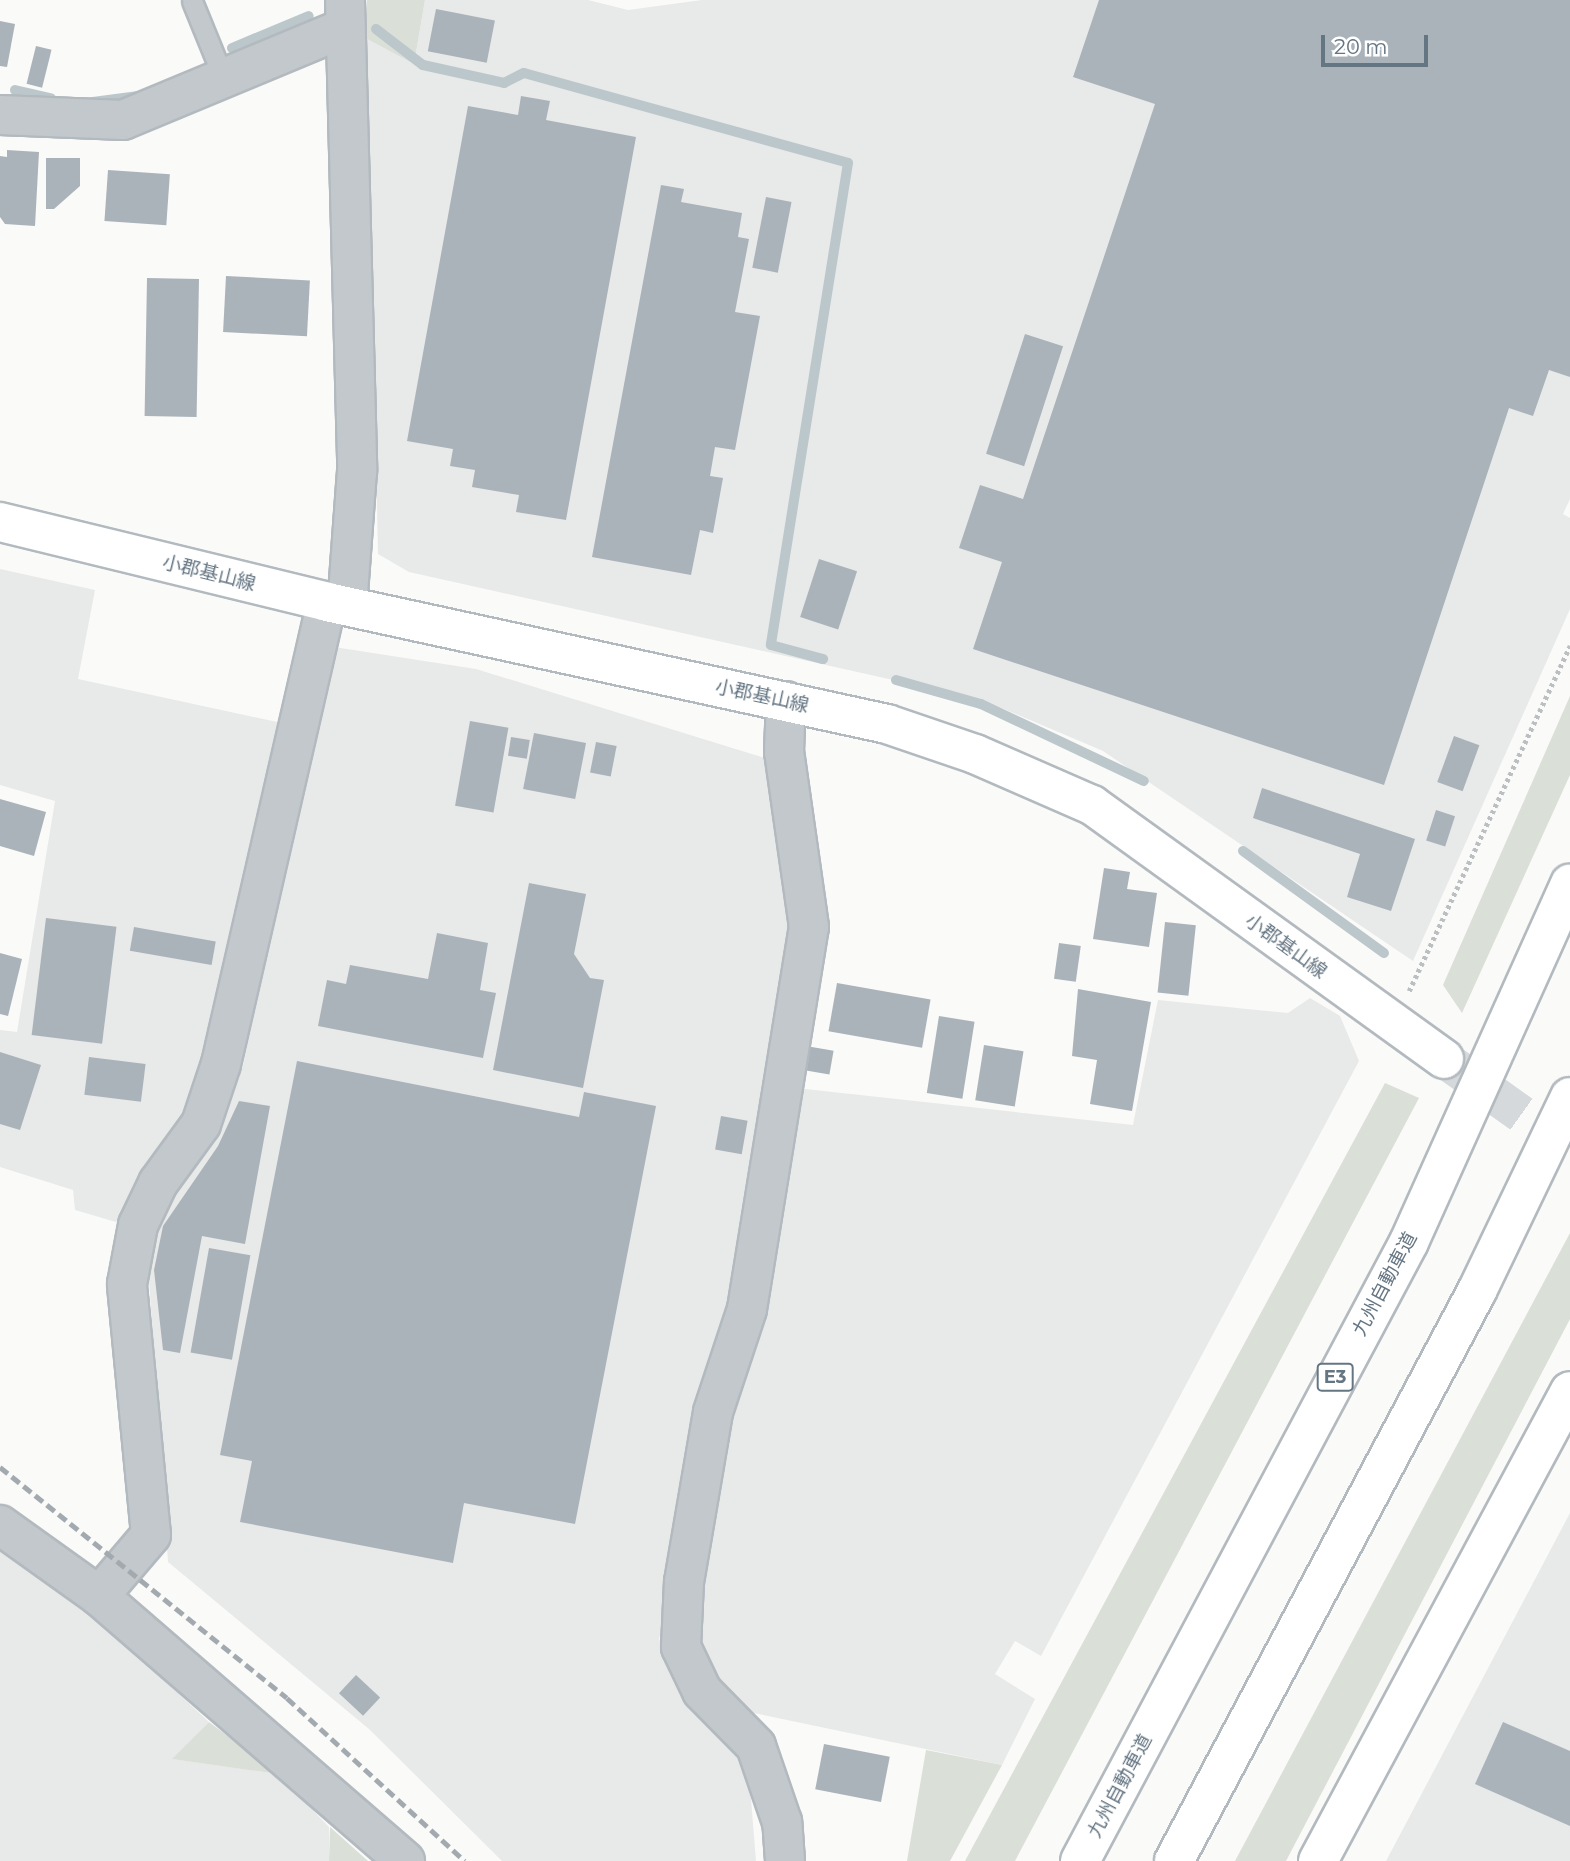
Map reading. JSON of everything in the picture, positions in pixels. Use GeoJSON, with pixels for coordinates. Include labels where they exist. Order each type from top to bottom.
{"type":"FeatureCollection","features":[{"type":"Feature","properties":{"kind":"main road","name":"小郡基山線"},"geometry":{"type":"LineString","coordinates":[[0,522],[337,604],[887,724],[1092,805],[1444,1059]]}},
{"type":"Feature","properties":{"kind":"main road","name":"九州自動車道"},"geometry":{"type":"LineString","coordinates":[[1080,1861],[1409,1242],[1570,883]]}},
{"type":"Feature","properties":{"kind":"main road"},"geometry":{"type":"LineString","coordinates":[[1174,1861],[1477,1291],[1570,1097]]}},
{"type":"Feature","properties":{"kind":"main road"},"geometry":{"type":"LineString","coordinates":[[1318,1861],[1570,1391]]}},
{"type":"Feature","properties":{"kind":"street"},"geometry":{"type":"LineString","coordinates":[[0,115],[123,120],[223,77],[343,14],[357,471],[337,604],[221,1064],[201,1124],[158,1183],[138,1226],[127,1284],[151,1535],[99,1596]]}},
{"type":"Feature","properties":{"kind":"street"},"geometry":{"type":"LineString","coordinates":[[785,1861],[782,1822],[756,1746],[702,1691],[681,1647],[684,1581],[713,1412],[747,1309],[808,927],[784,752],[786,701]]}},
{"type":"Feature","properties":{"kind":"street"},"geometry":{"type":"LineString","coordinates":[[0,1525],[99,1596],[405,1861]]}},
{"type":"Feature","properties":{"kind":"lane"},"geometry":{"type":"LineString","coordinates":[[192,1],[223,77]]}},
{"type":"Feature","properties":{"kind":"path"},"geometry":{"type":"LineString","coordinates":[[1393,1023],[1474,862],[1570,646]]}},
{"type":"Feature","properties":{"kind":"shaded area"},"geometry":{"type":"Polygon","coordinates":[[[367,0],[425,0],[414,64],[367,39],[367,0]]]}},
{"type":"Feature","properties":{"kind":"shaded area"},"geometry":{"type":"Polygon","coordinates":[[[425,0],[588,0],[628,10],[702,0],[1570,0],[1570,499],[1563,514],[1570,518],[1570,609],[1413,961],[1103,751],[983,700],[409,572],[378,554],[367,39],[414,64],[425,0]]]}},
{"type":"Feature","properties":{"kind":"shaded area"},"geometry":{"type":"Polygon","coordinates":[[[0,569],[95,590],[78,679],[282,723],[195,1107],[116,1222],[75,1210],[73,1190],[0,1167],[0,1030],[17,1032],[55,801],[0,785],[0,569]]]}},
{"type":"Feature","properties":{"kind":"shaded area"},"geometry":{"type":"Polygon","coordinates":[[[334,647],[476,669],[765,758],[800,915],[735,1307],[659,1639],[686,1694],[748,1762],[756,1861],[502,1861],[369,1729],[168,1562],[149,1280],[160,1207],[211,1140],[243,1066],[310,734],[334,647]]]}},
{"type":"Feature","properties":{"kind":"shaded area"},"geometry":{"type":"Polygon","coordinates":[[[1570,696],[1570,775],[1462,1013],[1443,985],[1570,696]]]}},
{"type":"Feature","properties":{"kind":"shaded area"},"geometry":{"type":"Polygon","coordinates":[[[1310,998],[1340,1016],[1359,1061],[1041,1656],[1015,1641],[995,1674],[1035,1699],[1002,1765],[754,1713],[717,1677],[697,1638],[699,1585],[796,1088],[1133,1125],[1158,1000],[1288,1013],[1310,998]]]}},
{"type":"Feature","properties":{"kind":"shaded area"},"geometry":{"type":"Polygon","coordinates":[[[1385,1083],[1419,1098],[1015,1861],[965,1861],[1385,1083]]]}},
{"type":"Feature","properties":{"kind":"shaded area"},"geometry":{"type":"Polygon","coordinates":[[[1570,1233],[1570,1319],[1286,1861],[1235,1861],[1570,1233]]]}},
{"type":"Feature","properties":{"kind":"shaded area"},"geometry":{"type":"Polygon","coordinates":[[[1570,1513],[1570,1861],[1386,1861],[1412,1812],[1570,1513]]]}},
{"type":"Feature","properties":{"kind":"shaded area"},"geometry":{"type":"Polygon","coordinates":[[[0,1544],[97,1618],[209,1722],[173,1759],[278,1774],[329,1827],[329,1861],[0,1861],[0,1544]]]}},
{"type":"Feature","properties":{"kind":"shaded area"},"geometry":{"type":"Polygon","coordinates":[[[209,1722],[278,1774],[172,1759],[209,1722]]]}},
{"type":"Feature","properties":{"kind":"shaded area"},"geometry":{"type":"Polygon","coordinates":[[[926,1750],[1002,1765],[950,1861],[907,1861],[926,1750]]]}},
{"type":"Feature","properties":{"kind":"shaded area"},"geometry":{"type":"Polygon","coordinates":[[[330,1827],[368,1861],[329,1861],[330,1827]]]}},
{"type":"Feature","properties":{"kind":"building"},"geometry":{"type":"Polygon","coordinates":[[[1099,0],[1570,0],[1570,377],[1549,370],[1533,416],[1509,408],[1384,785],[973,649],[1002,562],[959,548],[980,485],[1023,499],[1155,104],[1073,77],[1099,0]]]}},
{"type":"Feature","properties":{"kind":"building"},"geometry":{"type":"Polygon","coordinates":[[[436,9],[495,20],[487,63],[428,51],[436,9]]]}},
{"type":"Feature","properties":{"kind":"building"},"geometry":{"type":"Polygon","coordinates":[[[0,21],[15,24],[7,67],[0,66],[0,21]]]}},
{"type":"Feature","properties":{"kind":"building"},"geometry":{"type":"Polygon","coordinates":[[[36,46],[52,50],[42,88],[27,84],[36,46]]]}},
{"type":"Feature","properties":{"kind":"building"},"geometry":{"type":"Polygon","coordinates":[[[521,96],[550,101],[546,120],[636,137],[566,520],[516,512],[519,495],[472,487],[475,470],[450,466],[453,449],[407,441],[468,106],[518,115],[521,96]]]}},
{"type":"Feature","properties":{"kind":"building"},"geometry":{"type":"Polygon","coordinates":[[[7,150],[39,152],[35,226],[5,224],[0,217],[0,156],[7,157],[7,150]]]}},
{"type":"Feature","properties":{"kind":"building"},"geometry":{"type":"Polygon","coordinates":[[[46,158],[80,158],[80,186],[54,209],[46,209],[46,158]]]}},
{"type":"Feature","properties":{"kind":"building"},"geometry":{"type":"Polygon","coordinates":[[[108,170],[170,174],[166,225],[104,221],[108,170]]]}},
{"type":"Feature","properties":{"kind":"building"},"geometry":{"type":"Polygon","coordinates":[[[661,185],[684,189],[681,202],[742,213],[738,237],[749,239],[735,312],[760,316],[735,450],[715,447],[710,476],[723,478],[713,533],[700,530],[691,575],[592,557],[661,185]]]}},
{"type":"Feature","properties":{"kind":"building"},"geometry":{"type":"Polygon","coordinates":[[[766,197],[792,202],[778,273],[752,268],[766,197]]]}},
{"type":"Feature","properties":{"kind":"building"},"geometry":{"type":"Polygon","coordinates":[[[226,276],[310,280],[307,336],[223,332],[226,276]]]}},
{"type":"Feature","properties":{"kind":"building"},"geometry":{"type":"Polygon","coordinates":[[[147,278],[199,279],[197,417],[145,416],[147,278]]]}},
{"type":"Feature","properties":{"kind":"building"},"geometry":{"type":"Polygon","coordinates":[[[1025,334],[1063,346],[1024,466],[986,454],[1025,334]]]}},
{"type":"Feature","properties":{"kind":"building"},"geometry":{"type":"Polygon","coordinates":[[[819,559],[857,571],[838,629],[800,617],[819,559]]]}},
{"type":"Feature","properties":{"kind":"building"},"geometry":{"type":"Polygon","coordinates":[[[470,721],[508,728],[493,812],[455,806],[470,721]]]}},
{"type":"Feature","properties":{"kind":"building"},"geometry":{"type":"Polygon","coordinates":[[[534,733],[586,743],[575,799],[523,789],[534,733]]]}},
{"type":"Feature","properties":{"kind":"building"},"geometry":{"type":"Polygon","coordinates":[[[1454,736],[1479,745],[1463,791],[1437,782],[1454,736]]]}},
{"type":"Feature","properties":{"kind":"building"},"geometry":{"type":"Polygon","coordinates":[[[511,737],[530,740],[527,759],[508,756],[511,737]]]}},
{"type":"Feature","properties":{"kind":"building"},"geometry":{"type":"Polygon","coordinates":[[[596,742],[617,746],[611,776],[590,772],[596,742]]]}},
{"type":"Feature","properties":{"kind":"building"},"geometry":{"type":"Polygon","coordinates":[[[1262,788],[1415,839],[1391,911],[1347,897],[1360,854],[1253,818],[1262,788]]]}},
{"type":"Feature","properties":{"kind":"building"},"geometry":{"type":"Polygon","coordinates":[[[0,799],[46,812],[34,856],[0,846],[0,799]]]}},
{"type":"Feature","properties":{"kind":"building"},"geometry":{"type":"Polygon","coordinates":[[[1436,810],[1455,816],[1445,847],[1426,840],[1436,810]]]}},
{"type":"Feature","properties":{"kind":"building"},"geometry":{"type":"Polygon","coordinates":[[[1104,868],[1130,872],[1127,889],[1157,893],[1149,947],[1093,939],[1104,868]]]}},
{"type":"Feature","properties":{"kind":"building"},"geometry":{"type":"Polygon","coordinates":[[[529,883],[586,894],[574,954],[590,978],[604,980],[583,1088],[493,1070],[529,883]]]}},
{"type":"Feature","properties":{"kind":"building"},"geometry":{"type":"Polygon","coordinates":[[[46,918],[116,927],[102,1044],[32,1035],[46,918]]]}},
{"type":"Feature","properties":{"kind":"building"},"geometry":{"type":"Polygon","coordinates":[[[1165,922],[1196,925],[1188,996],[1158,993],[1165,922]]]}},
{"type":"Feature","properties":{"kind":"building"},"geometry":{"type":"Polygon","coordinates":[[[134,927],[216,941],[212,965],[130,951],[134,927]]]}},
{"type":"Feature","properties":{"kind":"building"},"geometry":{"type":"Polygon","coordinates":[[[437,933],[488,943],[480,990],[496,993],[483,1058],[318,1026],[327,980],[346,984],[350,965],[428,979],[437,933]]]}},
{"type":"Feature","properties":{"kind":"building"},"geometry":{"type":"Polygon","coordinates":[[[1059,943],[1081,946],[1076,982],[1054,979],[1059,943]]]}},
{"type":"Feature","properties":{"kind":"building"},"geometry":{"type":"Polygon","coordinates":[[[0,953],[22,959],[8,1016],[0,1014],[0,953]]]}},
{"type":"Feature","properties":{"kind":"building"},"geometry":{"type":"Polygon","coordinates":[[[837,983],[931,999],[922,1048],[828,1031],[837,983]]]}},
{"type":"Feature","properties":{"kind":"building"},"geometry":{"type":"Polygon","coordinates":[[[1078,989],[1151,1002],[1132,1111],[1090,1104],[1097,1060],[1072,1056],[1078,989]]]}},
{"type":"Feature","properties":{"kind":"building"},"geometry":{"type":"Polygon","coordinates":[[[939,1016],[975,1022],[962,1099],[927,1093],[939,1016]]]}},
{"type":"Feature","properties":{"kind":"building"},"geometry":{"type":"Polygon","coordinates":[[[984,1045],[1024,1051],[1015,1107],[975,1100],[984,1045]]]}},
{"type":"Feature","properties":{"kind":"building"},"geometry":{"type":"Polygon","coordinates":[[[806,1046],[834,1051],[829,1074],[802,1070],[806,1046]]]}},
{"type":"Feature","properties":{"kind":"building"},"geometry":{"type":"Polygon","coordinates":[[[0,1052],[41,1065],[20,1130],[0,1124],[0,1052]]]}},
{"type":"Feature","properties":{"kind":"building"},"geometry":{"type":"Polygon","coordinates":[[[89,1057],[146,1064],[141,1102],[84,1095],[89,1057]]]}},
{"type":"Feature","properties":{"kind":"building"},"geometry":{"type":"Polygon","coordinates":[[[297,1061],[579,1117],[584,1092],[656,1106],[575,1524],[464,1503],[453,1563],[240,1522],[252,1461],[220,1455],[297,1061]]]}},
{"type":"Feature","properties":{"kind":"building"},"geometry":{"type":"Polygon","coordinates":[[[239,1101],[270,1106],[245,1244],[202,1236],[180,1353],[163,1350],[154,1270],[163,1226],[218,1146],[239,1101]]]}},
{"type":"Feature","properties":{"kind":"building"},"geometry":{"type":"Polygon","coordinates":[[[721,1116],[748,1121],[742,1154],[715,1149],[721,1116]]]}},
{"type":"Feature","properties":{"kind":"building"},"geometry":{"type":"Polygon","coordinates":[[[209,1248],[250,1255],[232,1360],[191,1352],[209,1248]]]}},
{"type":"Feature","properties":{"kind":"building"},"geometry":{"type":"Polygon","coordinates":[[[356,1675],[380,1698],[363,1716],[339,1693],[356,1675]]]}},
{"type":"Feature","properties":{"kind":"building"},"geometry":{"type":"Polygon","coordinates":[[[1503,1722],[1570,1751],[1570,1826],[1475,1784],[1503,1722]]]}},
{"type":"Feature","properties":{"kind":"building"},"geometry":{"type":"Polygon","coordinates":[[[824,1744],[890,1757],[881,1802],[815,1789],[824,1744]]]}},
{"type":"Feature","properties":{"kind":"waterway"},"geometry":{"type":"LineString","coordinates":[[232,48],[309,16]]}},
{"type":"Feature","properties":{"kind":"waterway"},"geometry":{"type":"LineString","coordinates":[[376,29],[423,65],[504,83],[524,73],[848,163],[771,645],[823,659]]}},
{"type":"Feature","properties":{"kind":"waterway"},"geometry":{"type":"LineString","coordinates":[[15,90],[51,98]]}},
{"type":"Feature","properties":{"kind":"waterway"},"geometry":{"type":"LineString","coordinates":[[93,102],[139,96]]}},
{"type":"Feature","properties":{"kind":"waterway"},"geometry":{"type":"LineString","coordinates":[[896,680],[981,704],[1144,781]]}},
{"type":"Feature","properties":{"kind":"waterway"},"geometry":{"type":"LineString","coordinates":[[1243,851],[1384,953]]}},
{"type":"Feature","properties":{"kind":"tunnel"},"geometry":{"type":"LineString","coordinates":[[1444,1059],[1570,1149]]}},
{"type":"Feature","properties":{"kind":"railway"},"geometry":{"type":"LineString","coordinates":[[0,1467],[287,1698],[465,1861]]}}]}
